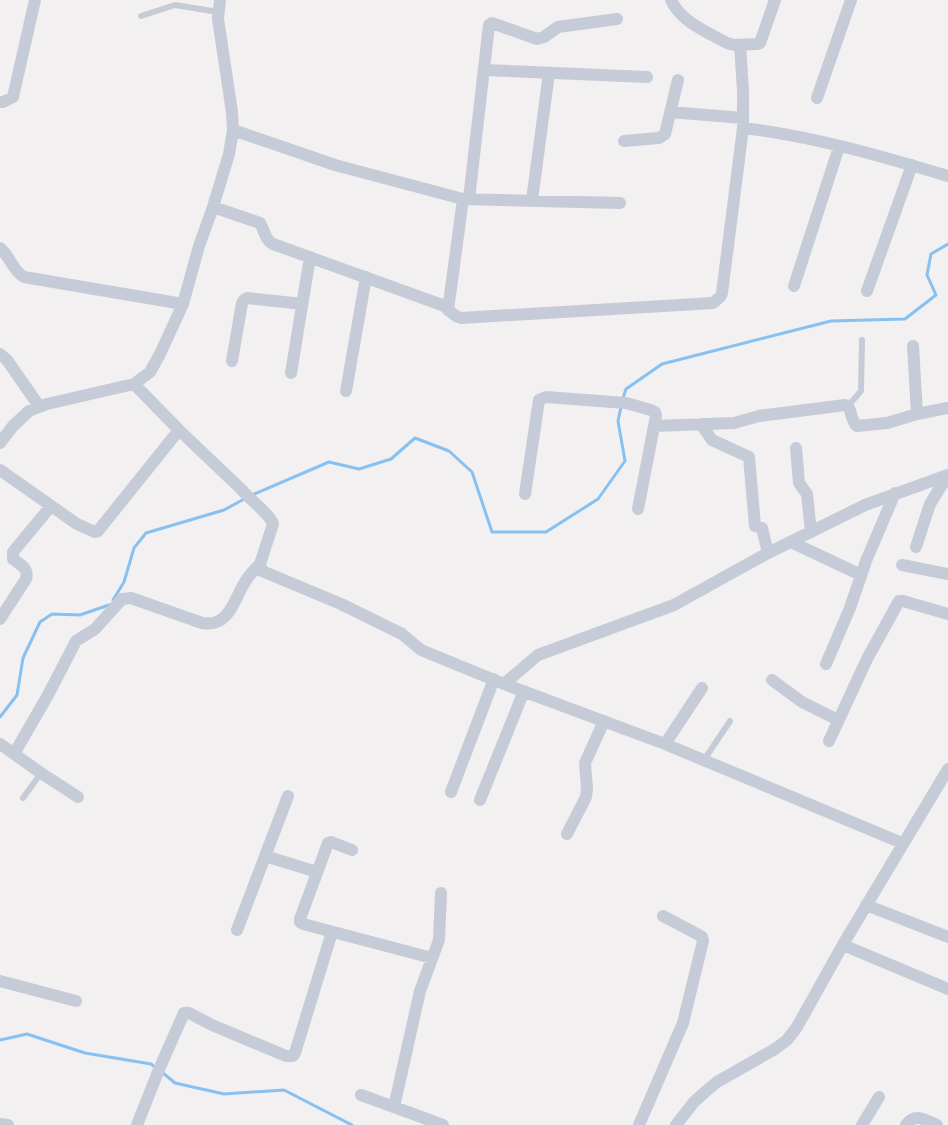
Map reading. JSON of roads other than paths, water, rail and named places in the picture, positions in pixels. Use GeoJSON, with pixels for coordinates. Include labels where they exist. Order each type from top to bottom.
{"type":"FeatureCollection","features":[{"type":"Feature","properties":{"kind":"street"},"geometry":{"type":"LineString","coordinates":[[0,102],[14,97],[34,0]]}},
{"type":"Feature","properties":{"kind":"street"},"geometry":{"type":"LineString","coordinates":[[671,0],[685,18],[734,45],[760,43],[775,0]]}},
{"type":"Feature","properties":{"kind":"street"},"geometry":{"type":"LineString","coordinates":[[818,98],[850,0]]}},
{"type":"Feature","properties":{"kind":"street"},"geometry":{"type":"LineString","coordinates":[[0,443],[22,416],[29,411],[39,406],[134,384],[155,365],[183,304],[229,154],[233,130],[232,112],[218,20],[219,6]]}},
{"type":"Feature","properties":{"kind":"street"},"geometry":{"type":"LineString","coordinates":[[448,310],[490,24],[537,39],[558,27],[617,19]]}},
{"type":"Feature","properties":{"kind":"street"},"geometry":{"type":"LineString","coordinates":[[213,207],[257,221],[268,241],[441,305],[452,315],[461,318],[713,303],[722,293],[743,123],[740,45]]}},
{"type":"Feature","properties":{"kind":"street"},"geometry":{"type":"LineString","coordinates":[[484,70],[647,77]]}},
{"type":"Feature","properties":{"kind":"street"},"geometry":{"type":"LineString","coordinates":[[532,200],[549,73]]}},
{"type":"Feature","properties":{"kind":"street"},"geometry":{"type":"LineString","coordinates":[[624,141],[660,138],[664,134],[678,80]]}},
{"type":"Feature","properties":{"kind":"street"},"geometry":{"type":"LineString","coordinates":[[670,112],[743,123],[948,176]]}},
{"type":"Feature","properties":{"kind":"street"},"geometry":{"type":"LineString","coordinates":[[233,130],[335,165],[466,199],[620,203]]}},
{"type":"Feature","properties":{"kind":"street"},"geometry":{"type":"LineString","coordinates":[[794,286],[839,147]]}},
{"type":"Feature","properties":{"kind":"street"},"geometry":{"type":"LineString","coordinates":[[867,291],[912,165]]}},
{"type":"Feature","properties":{"kind":"street"},"geometry":{"type":"LineString","coordinates":[[0,248],[7,255],[15,270],[24,277],[183,304]]}},
{"type":"Feature","properties":{"kind":"street"},"geometry":{"type":"LineString","coordinates":[[291,373],[310,257]]}},
{"type":"Feature","properties":{"kind":"street"},"geometry":{"type":"LineString","coordinates":[[346,391],[366,277]]}},
{"type":"Feature","properties":{"kind":"street"},"geometry":{"type":"LineString","coordinates":[[232,361],[244,300],[248,298],[302,304]]}},
{"type":"Feature","properties":{"kind":"street"},"geometry":{"type":"LineString","coordinates":[[913,346],[917,414]]}},
{"type":"Feature","properties":{"kind":"street"},"geometry":{"type":"LineString","coordinates":[[0,354],[7,360],[39,406]]}},
{"type":"Feature","properties":{"kind":"street"},"geometry":{"type":"LineString","coordinates":[[14,754],[76,641],[95,629],[122,599],[131,598],[202,623],[217,623],[227,615],[246,579],[260,564],[273,524],[271,518],[250,500],[134,384]]}},
{"type":"Feature","properties":{"kind":"street"},"geometry":{"type":"LineString","coordinates":[[525,494],[540,400],[546,397],[626,403],[651,410],[656,416],[638,509]]}},
{"type":"Feature","properties":{"kind":"street"},"geometry":{"type":"LineString","coordinates":[[654,426],[734,423],[759,416],[845,405],[848,406],[853,423],[857,426],[894,422],[917,414],[948,408]]}},
{"type":"Feature","properties":{"kind":"street"},"geometry":{"type":"LineString","coordinates":[[701,424],[712,440],[749,457],[755,526],[762,528],[768,553]]}},
{"type":"Feature","properties":{"kind":"street"},"geometry":{"type":"LineString","coordinates":[[0,470],[77,524],[92,532],[98,531],[179,430]]}},
{"type":"Feature","properties":{"kind":"street"},"geometry":{"type":"LineString","coordinates":[[796,448],[799,483],[807,494],[811,532]]}},
{"type":"Feature","properties":{"kind":"street"},"geometry":{"type":"LineString","coordinates":[[451,792],[499,682],[538,655],[674,605],[768,553],[865,505],[948,475],[930,504],[916,547]]}},
{"type":"Feature","properties":{"kind":"street"},"geometry":{"type":"LineString","coordinates":[[826,664],[894,494]]}},
{"type":"Feature","properties":{"kind":"street"},"geometry":{"type":"LineString","coordinates":[[0,619],[26,579],[25,568],[13,559],[13,552],[51,506]]}},
{"type":"Feature","properties":{"kind":"street"},"geometry":{"type":"LineString","coordinates":[[791,542],[861,575]]}},
{"type":"Feature","properties":{"kind":"street"},"geometry":{"type":"LineString","coordinates":[[260,564],[262,571],[341,604],[402,634],[421,650],[499,682],[665,744],[902,843]]}},
{"type":"Feature","properties":{"kind":"street"},"geometry":{"type":"LineString","coordinates":[[902,566],[948,574]]}},
{"type":"Feature","properties":{"kind":"street"},"geometry":{"type":"LineString","coordinates":[[829,741],[867,659],[899,602],[903,601],[948,614]]}},
{"type":"Feature","properties":{"kind":"street"},"geometry":{"type":"LineString","coordinates":[[772,680],[802,702],[838,720]]}},
{"type":"Feature","properties":{"kind":"street"},"geometry":{"type":"LineString","coordinates":[[665,744],[702,688]]}},
{"type":"Feature","properties":{"kind":"street"},"geometry":{"type":"LineString","coordinates":[[480,800],[524,691]]}},
{"type":"Feature","properties":{"kind":"street"},"geometry":{"type":"LineString","coordinates":[[567,834],[586,797],[585,764],[604,721]]}},
{"type":"Feature","properties":{"kind":"street"},"geometry":{"type":"LineString","coordinates":[[0,744],[78,797]]}},
{"type":"Feature","properties":{"kind":"street"},"geometry":{"type":"LineString","coordinates":[[676,1125],[694,1102],[717,1082],[787,1041],[798,1027],[902,843],[948,769]]}},
{"type":"Feature","properties":{"kind":"street"},"geometry":{"type":"LineString","coordinates":[[237,930],[288,796]]}},
{"type":"Feature","properties":{"kind":"street"},"geometry":{"type":"LineString","coordinates":[[352,850],[328,843],[300,922],[432,958]]}},
{"type":"Feature","properties":{"kind":"street"},"geometry":{"type":"LineString","coordinates":[[265,856],[317,872]]}},
{"type":"Feature","properties":{"kind":"street"},"geometry":{"type":"LineString","coordinates":[[394,1107],[420,991],[440,934],[441,892]]}},
{"type":"Feature","properties":{"kind":"street"},"geometry":{"type":"LineString","coordinates":[[866,905],[948,937]]}},
{"type":"Feature","properties":{"kind":"street"},"geometry":{"type":"LineString","coordinates":[[639,1125],[683,1023],[703,941],[699,934],[663,916]]}},
{"type":"Feature","properties":{"kind":"street"},"geometry":{"type":"LineString","coordinates":[[137,1125],[182,1015],[186,1012],[286,1056],[293,1056],[332,932]]}},
{"type":"Feature","properties":{"kind":"street"},"geometry":{"type":"LineString","coordinates":[[843,945],[948,988]]}},
{"type":"Feature","properties":{"kind":"street"},"geometry":{"type":"LineString","coordinates":[[0,981],[76,1001]]}},
{"type":"Feature","properties":{"kind":"street"},"geometry":{"type":"LineString","coordinates":[[361,1095],[443,1125]]}},
{"type":"Feature","properties":{"kind":"street"},"geometry":{"type":"LineString","coordinates":[[862,1125],[879,1097]]}},
{"type":"Feature","properties":{"kind":"street"},"geometry":{"type":"LineString","coordinates":[[906,1125],[916,1117],[937,1125]]}},
{"type":"Feature","properties":{"kind":"street"},"geometry":{"type":"LineString","coordinates":[[0,1124],[7,1125]]}},
{"type":"Feature","properties":{"kind":"lane"},"geometry":{"type":"LineString","coordinates":[[141,16],[175,5],[219,6]]}},
{"type":"Feature","properties":{"kind":"lane"},"geometry":{"type":"LineString","coordinates":[[848,406],[861,391],[862,340]]}},
{"type":"Feature","properties":{"kind":"lane"},"geometry":{"type":"LineString","coordinates":[[704,760],[730,721]]}},
{"type":"Feature","properties":{"kind":"lane"},"geometry":{"type":"LineString","coordinates":[[23,798],[41,774]]}},
{"type":"Feature","properties":{"kind":"waterway"},"geometry":{"type":"LineString","coordinates":[[623,398],[626,389],[662,364],[831,321],[905,319],[936,295],[927,275],[931,254],[948,244]]}},
{"type":"Feature","properties":{"kind":"waterway"},"geometry":{"type":"LineString","coordinates":[[252,495],[329,462],[359,469],[391,459],[415,438],[449,451],[472,472],[492,532],[546,532],[598,499],[625,461],[618,421],[621,407]]}},
{"type":"Feature","properties":{"kind":"waterway"},"geometry":{"type":"LineString","coordinates":[[113,600],[124,582],[134,548],[146,533],[224,510],[246,498]]}},
{"type":"Feature","properties":{"kind":"waterway"},"geometry":{"type":"LineString","coordinates":[[0,717],[17,695],[23,658],[40,622],[52,614],[80,615],[109,605]]}},
{"type":"Feature","properties":{"kind":"waterway"},"geometry":{"type":"LineString","coordinates":[[0,1040],[27,1034],[85,1053],[151,1064],[155,1067]]}},
{"type":"Feature","properties":{"kind":"waterway"},"geometry":{"type":"LineString","coordinates":[[163,1073],[175,1083],[224,1094],[284,1090],[352,1125]]}}]}
